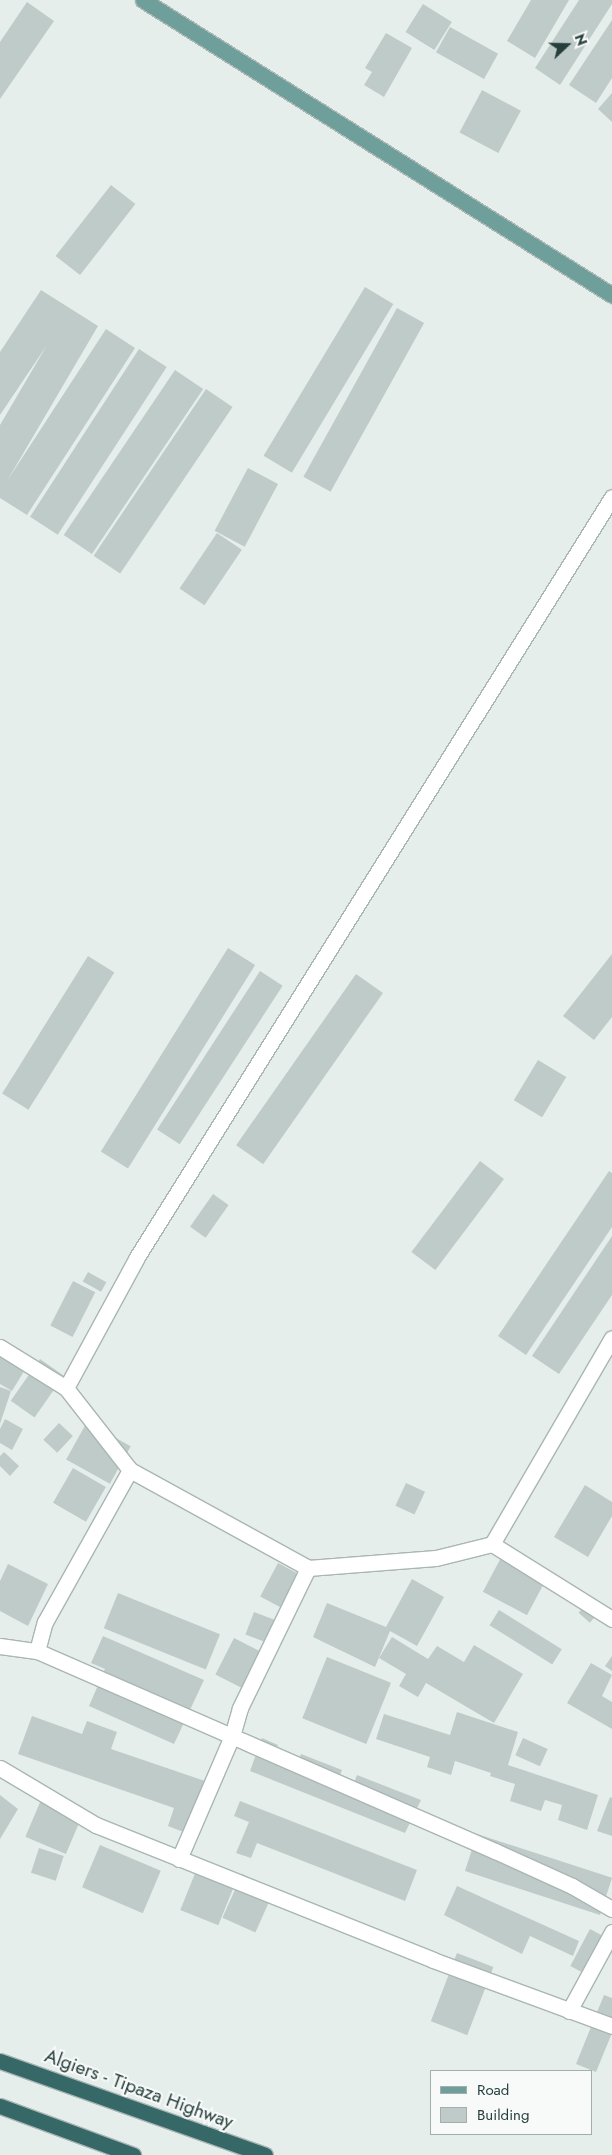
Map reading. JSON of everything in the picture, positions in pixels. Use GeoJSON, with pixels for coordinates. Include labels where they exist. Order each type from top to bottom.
{"type":"FeatureCollection","features":[{"type":"Feature","properties":{"kind":"highway","name":"Algiers - Tipaza Highway"},"geometry":{"type":"LineString","coordinates":[[0,2061],[265,2155]]}},
{"type":"Feature","properties":{"kind":"highway"},"geometry":{"type":"LineString","coordinates":[[0,2106],[133,2155]]}},
{"type":"Feature","properties":{"kind":"main road"},"geometry":{"type":"LineString","coordinates":[[143,0],[612,295]]}},
{"type":"Feature","properties":{"kind":"street"},"geometry":{"type":"LineString","coordinates":[[66,1388],[138,1257],[612,497]]}},
{"type":"Feature","properties":{"kind":"street"},"geometry":{"type":"LineString","coordinates":[[0,1347],[66,1388],[130,1470],[308,1568],[436,1558],[492,1544],[612,1338]]}},
{"type":"Feature","properties":{"kind":"street"},"geometry":{"type":"LineString","coordinates":[[38,1651],[46,1622],[130,1470]]}},
{"type":"Feature","properties":{"kind":"street"},"geometry":{"type":"LineString","coordinates":[[492,1544],[612,1619]]}},
{"type":"Feature","properties":{"kind":"street"},"geometry":{"type":"LineString","coordinates":[[179,1859],[232,1736],[240,1708],[308,1568]]}},
{"type":"Feature","properties":{"kind":"street"},"geometry":{"type":"LineString","coordinates":[[0,1646],[38,1651],[572,1886],[612,1909]]}},
{"type":"Feature","properties":{"kind":"street"},"geometry":{"type":"LineString","coordinates":[[0,1768],[96,1825],[569,2011],[612,2026]]}},
{"type":"Feature","properties":{"kind":"street"},"geometry":{"type":"LineString","coordinates":[[569,2011],[612,1932]]}},
{"type":"Feature","properties":{"kind":"building"},"geometry":{"type":"Polygon","coordinates":[[[531,0],[569,0],[535,58],[507,41],[531,0]]]}},
{"type":"Feature","properties":{"kind":"building"},"geometry":{"type":"Polygon","coordinates":[[[579,0],[612,0],[612,4],[560,85],[535,68],[579,0]]]}},
{"type":"Feature","properties":{"kind":"building"},"geometry":{"type":"Polygon","coordinates":[[[27,2],[54,21],[0,99],[0,42],[27,2]]]}},
{"type":"Feature","properties":{"kind":"building"},"geometry":{"type":"Polygon","coordinates":[[[423,4],[452,22],[434,50],[406,32],[423,4]]]}},
{"type":"Feature","properties":{"kind":"building"},"geometry":{"type":"Polygon","coordinates":[[[612,20],[612,78],[596,103],[569,85],[612,20]]]}},
{"type":"Feature","properties":{"kind":"building"},"geometry":{"type":"Polygon","coordinates":[[[450,27],[498,54],[484,79],[436,52],[450,27]]]}},
{"type":"Feature","properties":{"kind":"building"},"geometry":{"type":"Polygon","coordinates":[[[386,33],[412,48],[384,97],[364,85],[372,72],[365,68],[386,33]]]}},
{"type":"Feature","properties":{"kind":"building"},"geometry":{"type":"Polygon","coordinates":[[[482,90],[521,111],[498,153],[459,132],[482,90]]]}},
{"type":"Feature","properties":{"kind":"building"},"geometry":{"type":"Polygon","coordinates":[[[612,93],[612,122],[598,109],[612,93]]]}},
{"type":"Feature","properties":{"kind":"building"},"geometry":{"type":"Polygon","coordinates":[[[111,185],[135,204],[80,275],[56,256],[111,185]]]}},
{"type":"Feature","properties":{"kind":"building"},"geometry":{"type":"Polygon","coordinates":[[[365,287],[393,304],[292,473],[264,456],[365,287]]]}},
{"type":"Feature","properties":{"kind":"building"},"geometry":{"type":"Polygon","coordinates":[[[41,290],[98,326],[7,481],[106,329],[135,348],[27,515],[0,498],[0,425],[47,345],[0,415],[0,352],[41,290]]]}},
{"type":"Feature","properties":{"kind":"building"},"geometry":{"type":"Polygon","coordinates":[[[397,308],[424,323],[331,492],[303,477],[397,308]]]}},
{"type":"Feature","properties":{"kind":"building"},"geometry":{"type":"Polygon","coordinates":[[[139,349],[167,367],[58,535],[30,517],[139,349]]]}},
{"type":"Feature","properties":{"kind":"building"},"geometry":{"type":"Polygon","coordinates":[[[175,370],[203,389],[92,554],[64,535],[175,370]]]}},
{"type":"Feature","properties":{"kind":"building"},"geometry":{"type":"Polygon","coordinates":[[[206,389],[233,407],[120,574],[94,556],[206,389]]]}},
{"type":"Feature","properties":{"kind":"building"},"geometry":{"type":"Polygon","coordinates":[[[248,468],[278,484],[245,547],[215,531],[248,468]]]}},
{"type":"Feature","properties":{"kind":"building"},"geometry":{"type":"Polygon","coordinates":[[[217,533],[242,550],[204,605],[180,589],[217,533]]]}},
{"type":"Feature","properties":{"kind":"building"},"geometry":{"type":"Polygon","coordinates":[[[228,948],[255,965],[128,1168],[101,1152],[228,948]]]}},
{"type":"Feature","properties":{"kind":"building"},"geometry":{"type":"Polygon","coordinates":[[[612,954],[612,1017],[594,1040],[563,1016],[612,954]]]}},
{"type":"Feature","properties":{"kind":"building"},"geometry":{"type":"Polygon","coordinates":[[[88,956],[114,972],[28,1110],[2,1093],[88,956]]]}},
{"type":"Feature","properties":{"kind":"building"},"geometry":{"type":"Polygon","coordinates":[[[260,971],[283,986],[180,1144],[157,1130],[260,971]]]}},
{"type":"Feature","properties":{"kind":"building"},"geometry":{"type":"Polygon","coordinates":[[[356,974],[383,993],[263,1164],[236,1145],[356,974]]]}},
{"type":"Feature","properties":{"kind":"building"},"geometry":{"type":"Polygon","coordinates":[[[538,1060],[566,1077],[542,1117],[514,1100],[538,1060]]]}},
{"type":"Feature","properties":{"kind":"building"},"geometry":{"type":"Polygon","coordinates":[[[480,1161],[504,1179],[435,1270],[411,1252],[480,1161]]]}},
{"type":"Feature","properties":{"kind":"building"},"geometry":{"type":"Polygon","coordinates":[[[609,1171],[612,1173],[612,1227],[526,1355],[498,1336],[609,1171]]]}},
{"type":"Feature","properties":{"kind":"building"},"geometry":{"type":"Polygon","coordinates":[[[213,1194],[229,1205],[206,1238],[190,1227],[213,1194]]]}},
{"type":"Feature","properties":{"kind":"building"},"geometry":{"type":"Polygon","coordinates":[[[612,1236],[612,1295],[559,1374],[532,1356],[612,1236]]]}},
{"type":"Feature","properties":{"kind":"building"},"geometry":{"type":"Polygon","coordinates":[[[88,1272],[106,1282],[101,1292],[83,1282],[88,1272]]]}},
{"type":"Feature","properties":{"kind":"building"},"geometry":{"type":"Polygon","coordinates":[[[73,1281],[95,1292],[73,1337],[50,1326],[73,1281]]]}},
{"type":"Feature","properties":{"kind":"building"},"geometry":{"type":"Polygon","coordinates":[[[0,1339],[32,1358],[12,1391],[0,1384],[0,1339]]]}},
{"type":"Feature","properties":{"kind":"building"},"geometry":{"type":"Polygon","coordinates":[[[40,1359],[64,1376],[35,1417],[11,1401],[40,1359]]]}},
{"type":"Feature","properties":{"kind":"building"},"geometry":{"type":"Polygon","coordinates":[[[0,1387],[11,1391],[0,1424],[0,1387]]]}},
{"type":"Feature","properties":{"kind":"building"},"geometry":{"type":"Polygon","coordinates":[[[5,1419],[23,1429],[12,1450],[0,1443],[0,1429],[5,1419]]]}},
{"type":"Feature","properties":{"kind":"building"},"geometry":{"type":"Polygon","coordinates":[[[87,1422],[131,1446],[110,1484],[66,1460],[87,1422]]]}},
{"type":"Feature","properties":{"kind":"building"},"geometry":{"type":"Polygon","coordinates":[[[59,1423],[73,1436],[57,1453],[43,1440],[59,1423]]]}},
{"type":"Feature","properties":{"kind":"building"},"geometry":{"type":"Polygon","coordinates":[[[4,1452],[19,1466],[10,1476],[0,1466],[0,1456],[4,1452]]]}},
{"type":"Feature","properties":{"kind":"building"},"geometry":{"type":"Polygon","coordinates":[[[73,1468],[106,1487],[86,1522],[53,1503],[73,1468]]]}},
{"type":"Feature","properties":{"kind":"building"},"geometry":{"type":"Polygon","coordinates":[[[406,1483],[425,1492],[414,1515],[395,1506],[406,1483]]]}},
{"type":"Feature","properties":{"kind":"building"},"geometry":{"type":"Polygon","coordinates":[[[585,1485],[612,1502],[612,1516],[588,1557],[554,1537],[585,1485]]]}},
{"type":"Feature","properties":{"kind":"building"},"geometry":{"type":"Polygon","coordinates":[[[504,1552],[548,1575],[527,1615],[483,1592],[504,1552]]]}},
{"type":"Feature","properties":{"kind":"building"},"geometry":{"type":"Polygon","coordinates":[[[278,1563],[308,1579],[290,1613],[260,1597],[278,1563]]]}},
{"type":"Feature","properties":{"kind":"building"},"geometry":{"type":"Polygon","coordinates":[[[8,1564],[48,1584],[28,1626],[0,1611],[0,1581],[8,1564]]]}},
{"type":"Feature","properties":{"kind":"building"},"geometry":{"type":"Polygon","coordinates":[[[412,1579],[444,1597],[417,1646],[390,1631],[375,1667],[313,1637],[327,1603],[386,1627],[412,1579]]]}},
{"type":"Feature","properties":{"kind":"building"},"geometry":{"type":"Polygon","coordinates":[[[118,1593],[220,1634],[206,1669],[104,1628],[118,1593]]]}},
{"type":"Feature","properties":{"kind":"building"},"geometry":{"type":"Polygon","coordinates":[[[590,1600],[601,1610],[590,1623],[579,1613],[590,1600]]]}},
{"type":"Feature","properties":{"kind":"building"},"geometry":{"type":"Polygon","coordinates":[[[499,1610],[562,1649],[552,1664],[489,1625],[499,1610]]]}},
{"type":"Feature","properties":{"kind":"building"},"geometry":{"type":"Polygon","coordinates":[[[254,1612],[283,1623],[274,1646],[245,1634],[254,1612]]]}},
{"type":"Feature","properties":{"kind":"building"},"geometry":{"type":"Polygon","coordinates":[[[103,1636],[204,1680],[174,1744],[89,1706],[105,1669],[91,1663],[103,1636]]]}},
{"type":"Feature","properties":{"kind":"building"},"geometry":{"type":"Polygon","coordinates":[[[392,1637],[428,1659],[437,1646],[464,1662],[474,1645],[523,1674],[494,1723],[426,1683],[418,1697],[399,1686],[406,1674],[379,1658],[392,1637]]]}},
{"type":"Feature","properties":{"kind":"building"},"geometry":{"type":"Polygon","coordinates":[[[234,1638],[268,1655],[249,1692],[215,1675],[234,1638]]]}},
{"type":"Feature","properties":{"kind":"building"},"geometry":{"type":"Polygon","coordinates":[[[612,1656],[612,1671],[605,1666],[612,1656]]]}},
{"type":"Feature","properties":{"kind":"building"},"geometry":{"type":"Polygon","coordinates":[[[327,1657],[391,1683],[366,1744],[302,1718],[327,1657]]]}},
{"type":"Feature","properties":{"kind":"building"},"geometry":{"type":"Polygon","coordinates":[[[591,1663],[612,1675],[602,1696],[612,1702],[612,1729],[567,1703],[591,1663]]]}},
{"type":"Feature","properties":{"kind":"building"},"geometry":{"type":"Polygon","coordinates":[[[457,1712],[518,1732],[508,1765],[598,1795],[587,1830],[558,1820],[562,1805],[545,1800],[541,1811],[510,1801],[515,1784],[490,1776],[491,1773],[455,1761],[451,1775],[427,1767],[430,1757],[376,1739],[384,1714],[450,1735],[457,1712]]]}},
{"type":"Feature","properties":{"kind":"building"},"geometry":{"type":"Polygon","coordinates":[[[32,1716],[82,1734],[87,1721],[117,1732],[111,1749],[205,1781],[186,1833],[168,1826],[174,1808],[18,1754],[32,1716]]]}},
{"type":"Feature","properties":{"kind":"building"},"geometry":{"type":"Polygon","coordinates":[[[262,1738],[278,1745],[273,1757],[296,1767],[301,1754],[342,1770],[337,1782],[352,1788],[357,1775],[421,1800],[405,1833],[250,1771],[262,1738]]]}},
{"type":"Feature","properties":{"kind":"building"},"geometry":{"type":"Polygon","coordinates":[[[523,1738],[548,1749],[540,1766],[515,1755],[523,1738]]]}},
{"type":"Feature","properties":{"kind":"building"},"geometry":{"type":"Polygon","coordinates":[[[0,1795],[18,1809],[0,1839],[0,1795]]]}},
{"type":"Feature","properties":{"kind":"building"},"geometry":{"type":"Polygon","coordinates":[[[610,1797],[612,1798],[612,1836],[597,1831],[610,1797]]]}},
{"type":"Feature","properties":{"kind":"building"},"geometry":{"type":"Polygon","coordinates":[[[41,1800],[82,1817],[66,1854],[25,1837],[41,1800]]]}},
{"type":"Feature","properties":{"kind":"building"},"geometry":{"type":"Polygon","coordinates":[[[240,1801],[417,1870],[405,1901],[257,1843],[251,1858],[236,1853],[249,1822],[234,1816],[240,1801]]]}},
{"type":"Feature","properties":{"kind":"building"},"geometry":{"type":"Polygon","coordinates":[[[477,1834],[612,1878],[600,1915],[465,1871],[477,1834]]]}},
{"type":"Feature","properties":{"kind":"building"},"geometry":{"type":"Polygon","coordinates":[[[100,1845],[161,1871],[143,1913],[82,1887],[100,1845]]]}},
{"type":"Feature","properties":{"kind":"building"},"geometry":{"type":"Polygon","coordinates":[[[39,1848],[64,1856],[56,1881],[31,1873],[39,1848]]]}},
{"type":"Feature","properties":{"kind":"building"},"geometry":{"type":"Polygon","coordinates":[[[196,1871],[234,1886],[218,1925],[180,1910],[196,1871]]]}},
{"type":"Feature","properties":{"kind":"building"},"geometry":{"type":"Polygon","coordinates":[[[242,1874],[275,1889],[255,1932],[222,1918],[242,1874]]]}},
{"type":"Feature","properties":{"kind":"building"},"geometry":{"type":"Polygon","coordinates":[[[457,1886],[579,1941],[573,1956],[530,1936],[522,1954],[444,1915],[457,1886]]]}},
{"type":"Feature","properties":{"kind":"building"},"geometry":{"type":"Polygon","coordinates":[[[590,1929],[605,1937],[585,1974],[570,1966],[590,1929]]]}},
{"type":"Feature","properties":{"kind":"building"},"geometry":{"type":"Polygon","coordinates":[[[457,1953],[493,1967],[467,2035],[431,2021],[457,1953]]]}},
{"type":"Feature","properties":{"kind":"building"},"geometry":{"type":"Polygon","coordinates":[[[604,1995],[612,1998],[612,2033],[596,2072],[576,2064],[604,1995]]]}}]}
